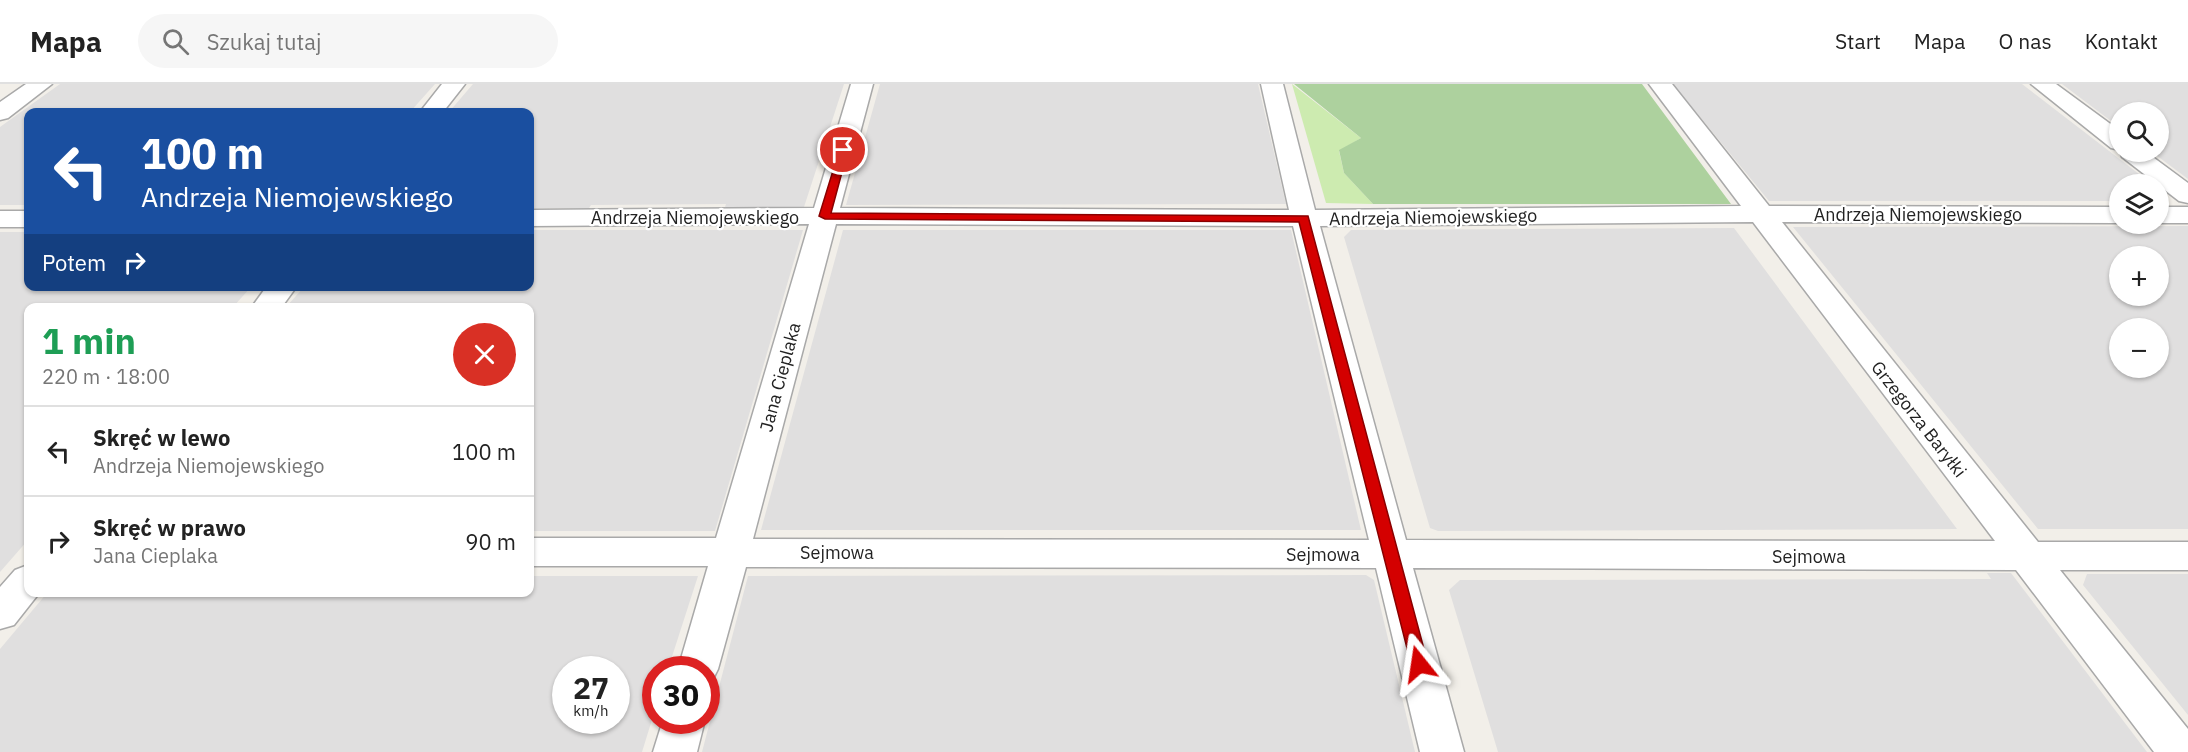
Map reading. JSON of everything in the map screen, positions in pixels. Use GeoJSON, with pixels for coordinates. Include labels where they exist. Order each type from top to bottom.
{"type":"FeatureCollection","features":[{"type":"Feature","properties":{"kind":"street"},"geometry":{"type":"LineString","coordinates":[[0,113],[41,84]]}},
{"type":"Feature","properties":{"kind":"street"},"geometry":{"type":"LineString","coordinates":[[434,108],[454,84]]}},
{"type":"Feature","properties":{"kind":"street","name":"Jana Cieplaka"},"geometry":{"type":"LineString","coordinates":[[703,656],[862,84]]}},
{"type":"Feature","properties":{"kind":"street"},"geometry":{"type":"LineString","coordinates":[[1272,84],[1304,218],[1442,752]]}},
{"type":"Feature","properties":{"kind":"street","name":"Grzegorza Baryłki"},"geometry":{"type":"LineString","coordinates":[[1660,84],[1758,214],[2180,752]]}},
{"type":"Feature","properties":{"kind":"street"},"geometry":{"type":"LineString","coordinates":[[2042,84],[2109,135]]}},
{"type":"Feature","properties":{"kind":"street"},"geometry":{"type":"LineString","coordinates":[[2144,162],[2188,195]]}},
{"type":"Feature","properties":{"kind":"street","name":"Andrzeja Niemojewskiego"},"geometry":{"type":"LineString","coordinates":[[534,218],[2109,215]]}},
{"type":"Feature","properties":{"kind":"street"},"geometry":{"type":"LineString","coordinates":[[2169,215],[2188,215]]}},
{"type":"Feature","properties":{"kind":"street"},"geometry":{"type":"LineString","coordinates":[[0,219],[24,219]]}},
{"type":"Feature","properties":{"kind":"street"},"geometry":{"type":"LineString","coordinates":[[269,303],[279,291]]}},
{"type":"Feature","properties":{"kind":"street","name":"Sejmowa"},"geometry":{"type":"LineString","coordinates":[[534,552],[2188,556]]}},
{"type":"Feature","properties":{"kind":"street"},"geometry":{"type":"LineString","coordinates":[[0,614],[24,585]]}},
{"type":"Feature","properties":{"kind":"street"},"geometry":{"type":"LineString","coordinates":[[675,752],[680,734]]}},
{"type":"Feature","properties":{"kind":"shaded area"},"geometry":{"type":"Polygon","coordinates":[[[60,84],[435,84],[414,108],[27,108],[60,84]]]}},
{"type":"Feature","properties":{"kind":"shaded area"},"geometry":{"type":"Polygon","coordinates":[[[473,84],[844,84],[804,207],[725,207],[726,204],[591,205],[589,208],[534,208],[534,108],[452,108],[473,84]]]}},
{"type":"Feature","properties":{"kind":"shaded area"},"geometry":{"type":"Polygon","coordinates":[[[880,84],[1258,84],[1286,204],[846,205],[880,84]]]}},
{"type":"Feature","properties":{"kind":"shaded area"},"geometry":{"type":"Polygon","coordinates":[[[1673,84],[2022,84],[2109,151],[2109,162],[2123,162],[2139,174],[2109,174],[2109,201],[1769,201],[1673,84]]]}},
{"type":"Feature","properties":{"kind":"shaded area"},"geometry":{"type":"Polygon","coordinates":[[[2062,84],[2188,84],[2188,179],[2165,162],[2169,162],[2169,102],[2109,102],[2109,119],[2062,84]]]}},
{"type":"Feature","properties":{"kind":"shaded area"},"geometry":{"type":"Polygon","coordinates":[[[24,110],[24,205],[0,205],[0,127],[24,110]]]}},
{"type":"Feature","properties":{"kind":"shaded area"},"geometry":{"type":"Polygon","coordinates":[[[2109,226],[2109,234],[2169,234],[2169,226],[2188,226],[2188,529],[2038,529],[1793,227],[2109,226]]]}},
{"type":"Feature","properties":{"kind":"shaded area"},"geometry":{"type":"Polygon","coordinates":[[[1734,228],[1957,529],[1438,531],[1430,528],[1344,237],[1351,230],[1734,228]]]}},
{"type":"Feature","properties":{"kind":"shaded area"},"geometry":{"type":"Polygon","coordinates":[[[534,230],[803,230],[715,531],[534,531],[534,303],[290,303],[300,291],[534,291],[534,230]]]}},
{"type":"Feature","properties":{"kind":"shaded area"},"geometry":{"type":"Polygon","coordinates":[[[843,230],[1291,230],[1361,530],[761,530],[843,230]]]}},
{"type":"Feature","properties":{"kind":"shaded area"},"geometry":{"type":"Polygon","coordinates":[[[0,232],[24,232],[24,291],[247,291],[237,303],[24,303],[24,545],[0,572],[0,232]]]}},
{"type":"Feature","properties":{"kind":"shaded area"},"geometry":{"type":"Polygon","coordinates":[[[1987,573],[2011,573],[2147,752],[1498,752],[1449,590],[1460,580],[1991,579],[1987,573]]]}},
{"type":"Feature","properties":{"kind":"shaded area"},"geometry":{"type":"Polygon","coordinates":[[[2087,574],[2188,574],[2188,715],[2083,585],[2087,574]]]}},
{"type":"Feature","properties":{"kind":"shaded area"},"geometry":{"type":"Polygon","coordinates":[[[1366,575],[1374,580],[1415,752],[702,752],[707,734],[720,734],[720,683],[748,576],[1366,575]]]}},
{"type":"Feature","properties":{"kind":"shaded area"},"geometry":{"type":"Polygon","coordinates":[[[534,576],[698,576],[672,656],[642,656],[642,734],[648,734],[642,752],[0,752],[0,649],[44,597],[534,597],[534,576]]]}},
{"type":"Feature","properties":{"kind":"green space"},"geometry":{"type":"Polygon","coordinates":[[[1292,84],[1361,138],[1339,151],[1344,173],[1373,204],[1326,203],[1292,84]]]}},
{"type":"Feature","properties":{"kind":"green space"},"geometry":{"type":"Polygon","coordinates":[[[1294,84],[1642,84],[1731,204],[1373,204],[1344,173],[1339,150],[1361,138],[1294,84]]]}},
{"type":"Feature","properties":{"kind":"route"},"geometry":{"type":"LineString","coordinates":[[843,150],[825,216],[1304,218],[1419,664]]}}]}
